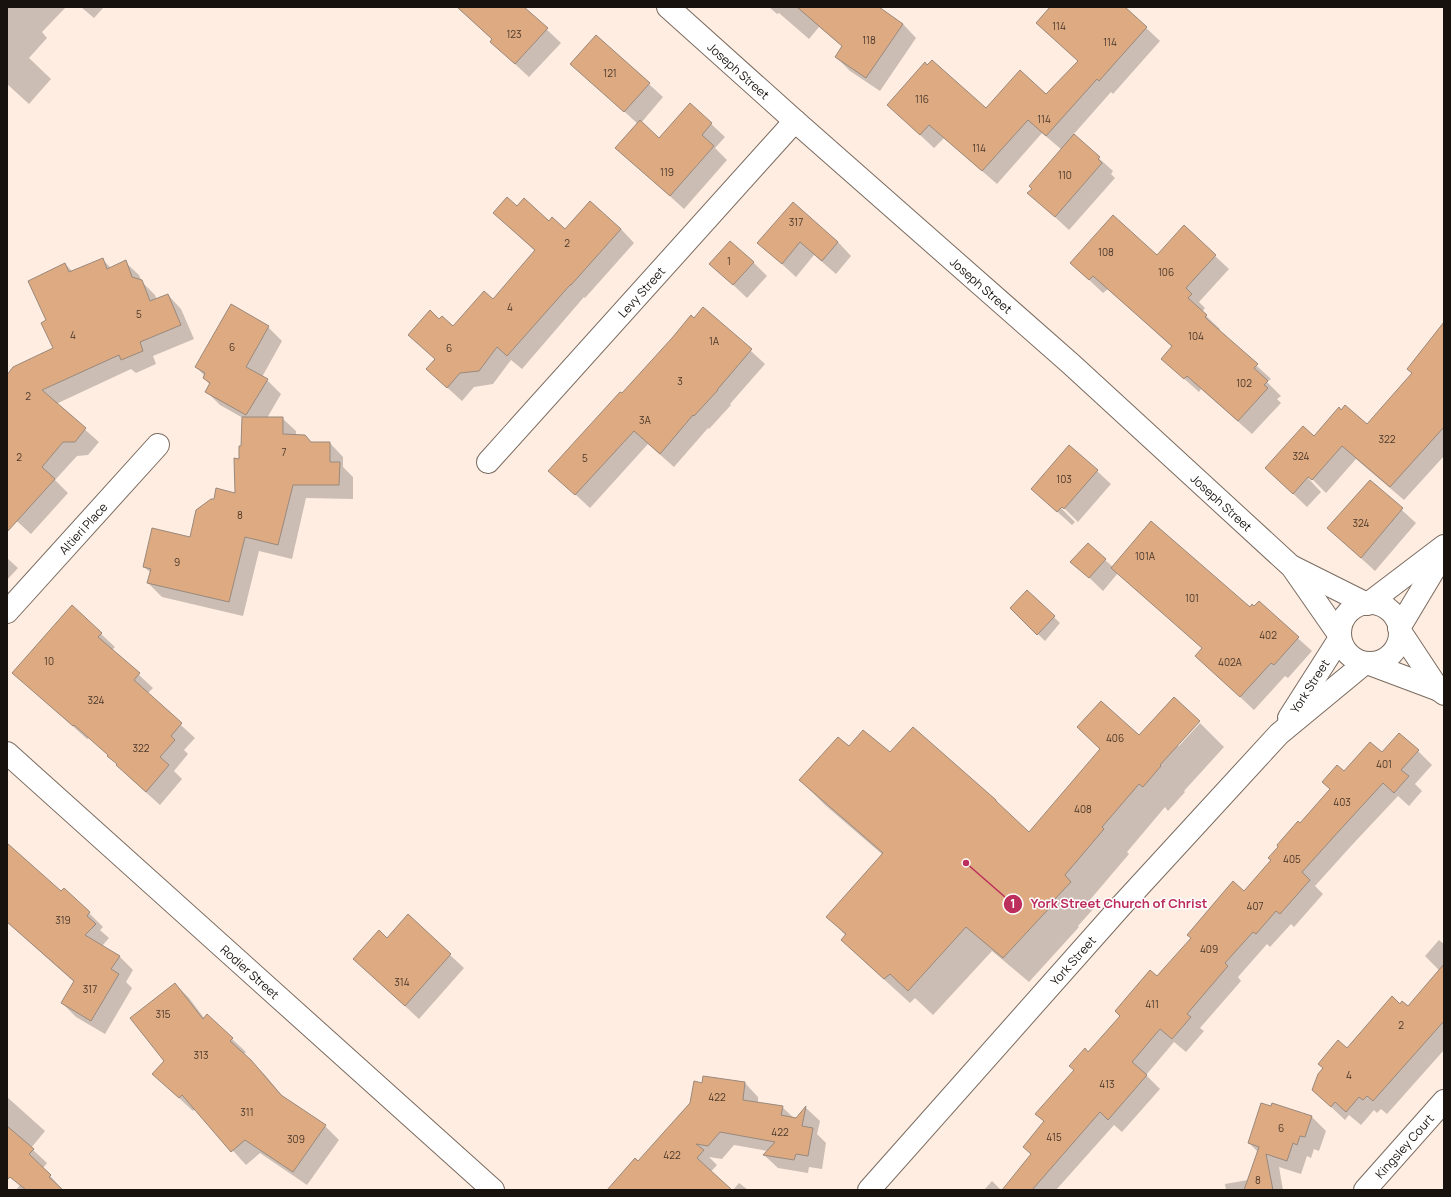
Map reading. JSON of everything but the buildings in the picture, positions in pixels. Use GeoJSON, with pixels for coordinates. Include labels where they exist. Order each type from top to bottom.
{"type":"FeatureCollection","features":[{"type":"Feature","properties":{"kind":"street","name":"Joseph Street"},"geometry":{"type":"LineString","coordinates":[[668,7],[1071,364],[1292,567],[1340,637]]}},
{"type":"Feature","properties":{"kind":"street","name":"Levy Street"},"geometry":{"type":"LineString","coordinates":[[488,462],[796,121]]}},
{"type":"Feature","properties":{"kind":"street","name":"Altieri Place"},"geometry":{"type":"LineString","coordinates":[[7,612],[158,445]]}},
{"type":"Feature","properties":{"kind":"street"},"geometry":{"type":"LineString","coordinates":[[1368,604],[1444,546]]}},
{"type":"Feature","properties":{"kind":"street"},"geometry":{"type":"LineString","coordinates":[[1366,663],[1382,661],[1388,657],[1397,645],[1400,629],[1444,553]]}},
{"type":"Feature","properties":{"kind":"street","name":"Joseph Street"},"geometry":{"type":"LineString","coordinates":[[1292,567],[1368,604]]}},
{"type":"Feature","properties":{"kind":"street"},"geometry":{"type":"LineString","coordinates":[[1368,604],[1376,604],[1389,610],[1394,615],[1400,629],[1442,692],[1358,661],[1346,652],[1340,637],[1344,618],[1350,611],[1358,606],[1368,604]]}},
{"type":"Feature","properties":{"kind":"street","name":"York Street"},"geometry":{"type":"LineString","coordinates":[[1279,734],[1340,637]]}},
{"type":"Feature","properties":{"kind":"street","name":"York Street"},"geometry":{"type":"LineString","coordinates":[[869,1190],[1120,906],[1279,734],[1366,663]]}},
{"type":"Feature","properties":{"kind":"street","name":"Rodier Street"},"geometry":{"type":"LineString","coordinates":[[7,753],[493,1190]]}},
{"type":"Feature","properties":{"kind":"street","name":"Kingsley Court"},"geometry":{"type":"LineString","coordinates":[[1364,1190],[1444,1101]]}},
{"type":"Feature","properties":{"kind":"place","name":"York Street Church of Christ"},"geometry":{"type":"Point","coordinates":[966,863]}}]}
